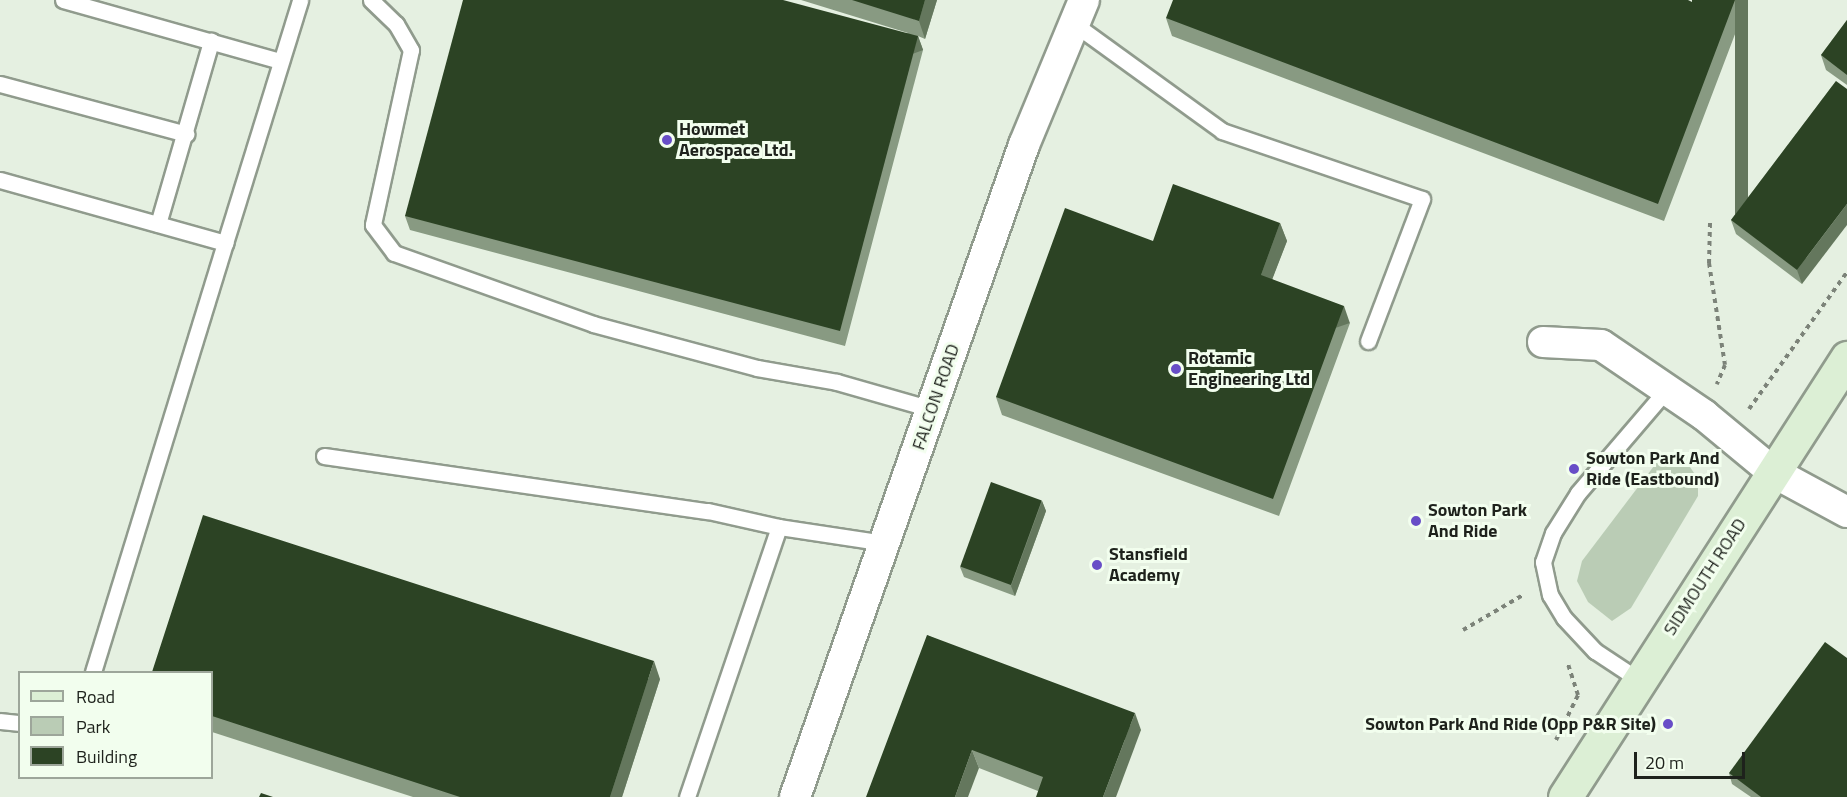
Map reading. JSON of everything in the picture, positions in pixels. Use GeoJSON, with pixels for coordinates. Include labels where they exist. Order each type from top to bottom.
{"type":"FeatureCollection","features":[{"type":"Feature","properties":{"kind":"street","name":"FALCON ROAD"},"geometry":{"type":"LineString","coordinates":[[795,797],[1023,145],[1079,11]]}},
{"type":"Feature","properties":{"kind":"street"},"geometry":{"type":"LineString","coordinates":[[1543,342],[1601,345],[1704,415],[1773,472],[1847,512]]}},
{"type":"Feature","properties":{"kind":"street","name":"SIDMOUTH ROAD"},"geometry":{"type":"LineString","coordinates":[[1565,797],[1847,358]]}},
{"type":"Feature","properties":{"kind":"lane"},"geometry":{"type":"LineString","coordinates":[[63,0],[280,61]]}},
{"type":"Feature","properties":{"kind":"lane"},"geometry":{"type":"LineString","coordinates":[[93,671],[300,0]]}},
{"type":"Feature","properties":{"kind":"lane"},"geometry":{"type":"LineString","coordinates":[[371,0],[396,24],[411,50],[373,225],[394,253],[593,324],[757,368],[837,382],[932,409]]}},
{"type":"Feature","properties":{"kind":"lane"},"geometry":{"type":"LineString","coordinates":[[1079,11],[1222,131],[1422,199],[1368,341]]}},
{"type":"Feature","properties":{"kind":"lane"},"geometry":{"type":"LineString","coordinates":[[158,224],[186,134],[211,41]]}},
{"type":"Feature","properties":{"kind":"lane"},"geometry":{"type":"LineString","coordinates":[[0,84],[186,134]]}},
{"type":"Feature","properties":{"kind":"lane"},"geometry":{"type":"LineString","coordinates":[[0,180],[225,243]]}},
{"type":"Feature","properties":{"kind":"lane"},"geometry":{"type":"LineString","coordinates":[[1639,680],[1595,651],[1564,618],[1550,595],[1543,562],[1552,532],[1578,493],[1667,389]]}},
{"type":"Feature","properties":{"kind":"lane"},"geometry":{"type":"LineString","coordinates":[[324,456],[708,511],[779,527],[885,543]]}},
{"type":"Feature","properties":{"kind":"lane"},"geometry":{"type":"LineString","coordinates":[[687,797],[779,527]]}},
{"type":"Feature","properties":{"kind":"lane"},"geometry":{"type":"LineString","coordinates":[[0,721],[18,723]]}},
{"type":"Feature","properties":{"kind":"path"},"geometry":{"type":"LineString","coordinates":[[1704,415],[1725,365],[1709,263],[1710,223]]}},
{"type":"Feature","properties":{"kind":"path"},"geometry":{"type":"LineString","coordinates":[[1740,405],[1749,409],[1847,272]]}},
{"type":"Feature","properties":{"kind":"path"},"geometry":{"type":"LineString","coordinates":[[1463,630],[1547,581]]}},
{"type":"Feature","properties":{"kind":"green space"},"geometry":{"type":"Polygon","coordinates":[[[1657,462],[1688,464],[1698,479],[1698,496],[1631,608],[1612,621],[1588,602],[1577,581],[1582,561],[1657,462]]]}},
{"type":"Feature","properties":{"kind":"building","name":"Howmet Aerospace Ltd."},"geometry":{"type":"Polygon","coordinates":[[[463,0],[783,0],[918,36],[840,331],[405,216],[463,0]]]}},
{"type":"Feature","properties":{"kind":"building"},"geometry":{"type":"Polygon","coordinates":[[[852,0],[925,0],[919,21],[852,0]]]}},
{"type":"Feature","properties":{"kind":"building"},"geometry":{"type":"Polygon","coordinates":[[[1173,0],[1688,0],[1692,2],[1692,0],[1735,0],[1658,204],[1166,18],[1173,0]]]}},
{"type":"Feature","properties":{"kind":"building"},"geometry":{"type":"Polygon","coordinates":[[[1847,20],[1847,75],[1821,55],[1847,20]]]}},
{"type":"Feature","properties":{"kind":"building"},"geometry":{"type":"Polygon","coordinates":[[[1836,81],[1847,89],[1847,204],[1797,270],[1731,220],[1836,81]]]}},
{"type":"Feature","properties":{"kind":"building","name":"Rotamic Engineering Ltd"},"geometry":{"type":"Polygon","coordinates":[[[1173,184],[1280,223],[1261,275],[1344,306],[1273,499],[996,397],[1065,208],[1153,241],[1173,184]]]}},
{"type":"Feature","properties":{"kind":"building"},"geometry":{"type":"Polygon","coordinates":[[[991,482],[1042,500],[1011,585],[960,567],[991,482]]]}},
{"type":"Feature","properties":{"kind":"building"},"geometry":{"type":"Polygon","coordinates":[[[203,515],[654,661],[610,797],[460,797],[213,716],[213,671],[152,671],[203,515]]]}},
{"type":"Feature","properties":{"kind":"building"},"geometry":{"type":"Polygon","coordinates":[[[927,635],[1135,713],[1103,797],[1036,797],[1043,777],[972,750],[955,797],[866,797],[927,635]]]}},
{"type":"Feature","properties":{"kind":"building"},"geometry":{"type":"Polygon","coordinates":[[[1825,642],[1847,658],[1847,797],[1761,797],[1729,773],[1825,642]]]}},
{"type":"Feature","properties":{"kind":"building"},"geometry":{"type":"Polygon","coordinates":[[[261,793],[273,797],[259,797],[261,793]]]}},
{"type":"Feature","properties":{"kind":"place","name":"Howmet Aerospace Ltd."},"geometry":{"type":"Point","coordinates":[667,140]}},
{"type":"Feature","properties":{"kind":"place","name":"Rotamic Engineering Ltd"},"geometry":{"type":"Point","coordinates":[1176,369]}},
{"type":"Feature","properties":{"kind":"place","name":"Sowton Park And Ride (Eastbound)"},"geometry":{"type":"Point","coordinates":[1574,469]}},
{"type":"Feature","properties":{"kind":"place","name":"Sowton Park And Ride"},"geometry":{"type":"Point","coordinates":[1416,521]}},
{"type":"Feature","properties":{"kind":"place","name":"Stansfield Academy"},"geometry":{"type":"Point","coordinates":[1097,565]}},
{"type":"Feature","properties":{"kind":"place","name":"Sowton Park And Ride (Opp P&R Site)"},"geometry":{"type":"Point","coordinates":[1668,724]}}]}
